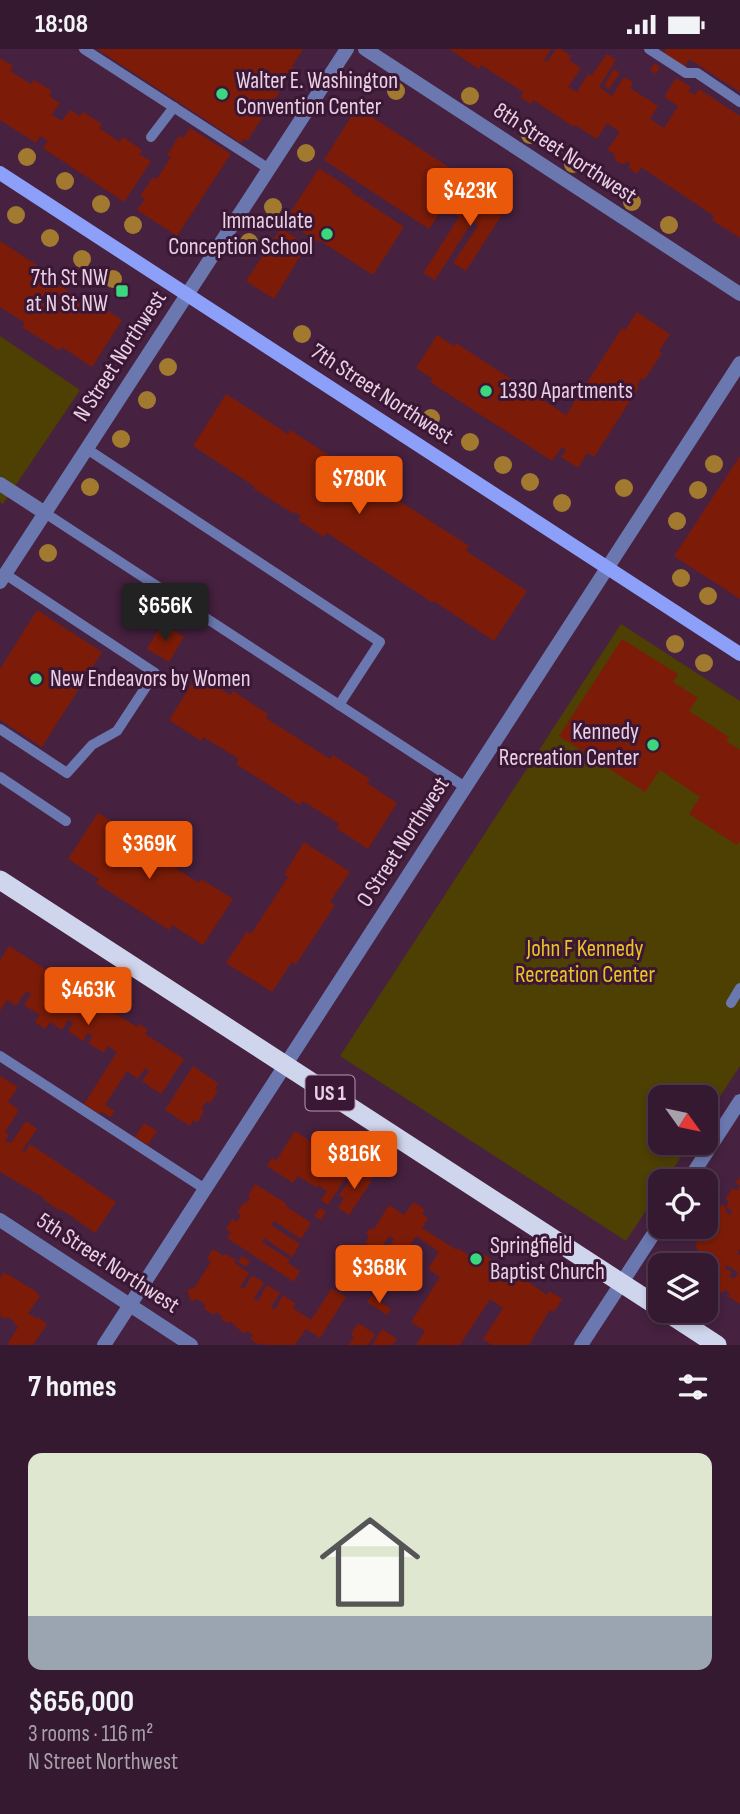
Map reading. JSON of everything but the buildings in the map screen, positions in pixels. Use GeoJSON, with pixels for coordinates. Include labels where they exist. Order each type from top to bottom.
{"type":"FeatureCollection","features":[{"type":"Feature","properties":{"kind":"highway","name":"US 1"},"geometry":{"type":"LineString","coordinates":[[0,880],[648,1300]]}},
{"type":"Feature","properties":{"kind":"highway"},"geometry":{"type":"LineString","coordinates":[[683,1323],[717,1345]]}},
{"type":"Feature","properties":{"kind":"main road","name":"7th Street Northwest"},"geometry":{"type":"LineString","coordinates":[[0,173],[740,654]]}},
{"type":"Feature","properties":{"kind":"street","name":"N Street Northwest"},"geometry":{"type":"LineString","coordinates":[[3,578],[347,49]]}},
{"type":"Feature","properties":{"kind":"street","name":"8th Street Northwest"},"geometry":{"type":"LineString","coordinates":[[365,49],[740,294]]}},
{"type":"Feature","properties":{"kind":"street","name":"O Street Northwest"},"geometry":{"type":"LineString","coordinates":[[104,1345],[740,363]]}},
{"type":"Feature","properties":{"kind":"street"},"geometry":{"type":"LineString","coordinates":[[0,484],[45,513]]}},
{"type":"Feature","properties":{"kind":"street"},"geometry":{"type":"LineString","coordinates":[[696,1169],[740,1101]]}},
{"type":"Feature","properties":{"kind":"street","name":"5th Street Northwest"},"geometry":{"type":"LineString","coordinates":[[0,1220],[191,1345]]}},
{"type":"Feature","properties":{"kind":"street"},"geometry":{"type":"LineString","coordinates":[[581,1345],[650,1239]]}},
{"type":"Feature","properties":{"kind":"lane"},"geometry":{"type":"LineString","coordinates":[[84,49],[269,169]]}},
{"type":"Feature","properties":{"kind":"lane"},"geometry":{"type":"LineString","coordinates":[[649,49],[686,73],[697,73],[740,102]]}},
{"type":"Feature","properties":{"kind":"lane"},"geometry":{"type":"LineString","coordinates":[[151,137],[174,107]]}},
{"type":"Feature","properties":{"kind":"lane"},"geometry":{"type":"LineString","coordinates":[[87,449],[380,642],[339,705]]}},
{"type":"Feature","properties":{"kind":"lane"},"geometry":{"type":"LineString","coordinates":[[45,513],[465,787]]}},
{"type":"Feature","properties":{"kind":"lane"},"geometry":{"type":"LineString","coordinates":[[0,729],[67,773],[92,745],[117,731],[155,673],[3,578]]}},
{"type":"Feature","properties":{"kind":"lane"},"geometry":{"type":"LineString","coordinates":[[0,777],[66,821]]}},
{"type":"Feature","properties":{"kind":"lane"},"geometry":{"type":"LineString","coordinates":[[731,1003],[740,988]]}},
{"type":"Feature","properties":{"kind":"lane"},"geometry":{"type":"LineString","coordinates":[[0,1056],[205,1189]]}},
{"type":"Feature","properties":{"kind":"green space"},"geometry":{"type":"Polygon","coordinates":[[[0,336],[80,390],[3,504],[0,502],[0,336]]]}},
{"type":"Feature","properties":{"kind":"green space","name":"John F Kennedy Recreation Center"},"geometry":{"type":"Polygon","coordinates":[[[621,624],[740,701],[740,1066],[718,1099],[718,1085],[648,1085],[648,1155],[682,1155],[673,1169],[648,1169],[648,1207],[626,1241],[340,1056],[621,624]]]}},
{"type":"Feature","properties":{"kind":"place","name":"Walter E. Washington Convention Center"},"geometry":{"type":"Point","coordinates":[222,94]}},
{"type":"Feature","properties":{"kind":"place","name":"Immaculate Conception School"},"geometry":{"type":"Point","coordinates":[327,234]}},
{"type":"Feature","properties":{"kind":"place","name":"7th St NW at N St NW"},"geometry":{"type":"Point","coordinates":[122,291]}},
{"type":"Feature","properties":{"kind":"place","name":"1330 Apartments"},"geometry":{"type":"Point","coordinates":[486,391]}},
{"type":"Feature","properties":{"kind":"place","name":"New Endeavors by Women"},"geometry":{"type":"Point","coordinates":[36,679]}},
{"type":"Feature","properties":{"kind":"place","name":"Kennedy Recreation Center"},"geometry":{"type":"Point","coordinates":[653,745]}},
{"type":"Feature","properties":{"kind":"place","name":"Springfield Baptist Church"},"geometry":{"type":"Point","coordinates":[476,1259]}}]}
